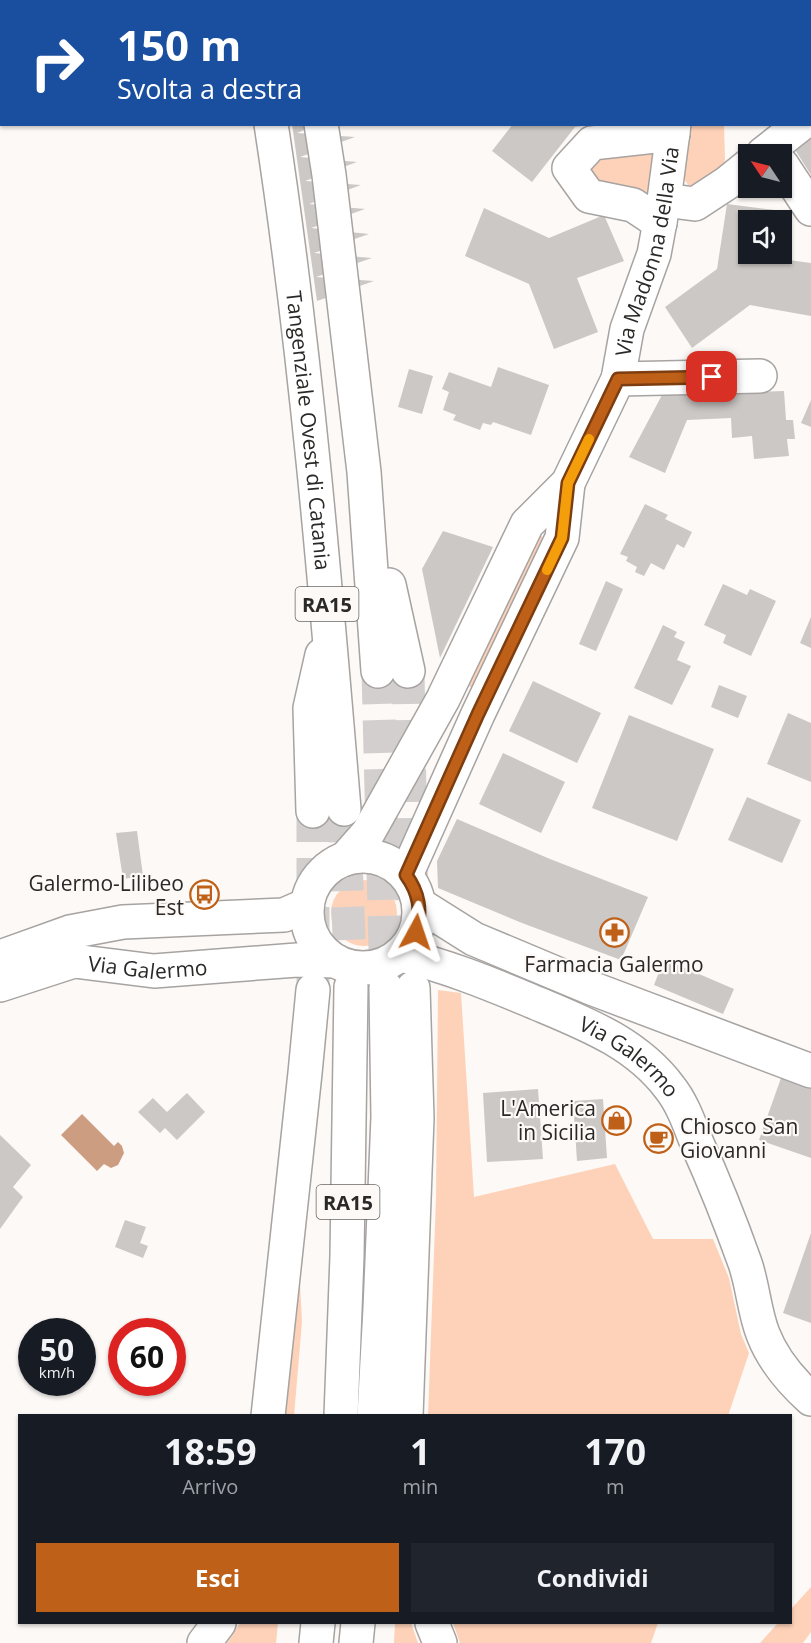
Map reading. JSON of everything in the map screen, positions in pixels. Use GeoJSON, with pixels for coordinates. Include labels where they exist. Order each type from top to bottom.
{"type":"FeatureCollection","features":[{"type":"Feature","properties":{"kind":"main road","name":"Tangenziale Ovest di Catania"},"geometry":{"type":"LineString","coordinates":[[271,126],[307,400],[329,624],[328,810]]}},
{"type":"Feature","properties":{"kind":"main road"},"geometry":{"type":"LineString","coordinates":[[321,126],[364,472],[393,671]]}},
{"type":"Feature","properties":{"kind":"main road"},"geometry":{"type":"LineString","coordinates":[[673,129],[592,143],[569,168],[589,196],[662,212],[694,204],[784,141],[811,209]]}},
{"type":"Feature","properties":{"kind":"main road","name":"Via Madonna della Via"},"geometry":{"type":"LineString","coordinates":[[568,483],[618,379],[627,329],[654,254],[673,129]]}},
{"type":"Feature","properties":{"kind":"main road"},"geometry":{"type":"LineString","coordinates":[[618,379],[760,376]]}},
{"type":"Feature","properties":{"kind":"main road"},"geometry":{"type":"LineString","coordinates":[[345,859],[368,832],[443,699],[527,524],[568,483]]}},
{"type":"Feature","properties":{"kind":"main road"},"geometry":{"type":"LineString","coordinates":[[406,875],[478,714],[562,538],[568,483]]}},
{"type":"Feature","properties":{"kind":"main road"},"geometry":{"type":"LineString","coordinates":[[443,699],[478,714]]}},
{"type":"Feature","properties":{"kind":"main road"},"geometry":{"type":"LineString","coordinates":[[356,856],[378,858],[398,867],[406,875],[420,905],[420,919],[410,945],[393,961],[374,968],[354,968],[343,974],[326,955],[309,927],[307,905],[320,877],[331,866],[356,856]]}},
{"type":"Feature","properties":{"kind":"main road","name":"Via Galermo"},"geometry":{"type":"LineString","coordinates":[[0,957],[70,932],[123,922],[284,915],[307,905]]}},
{"type":"Feature","properties":{"kind":"main road","name":"Via Galermo"},"geometry":{"type":"LineString","coordinates":[[420,905],[474,939],[591,988],[811,1071]]}},
{"type":"Feature","properties":{"kind":"main road","name":"Via Galermo"},"geometry":{"type":"LineString","coordinates":[[401,955],[437,964],[476,978],[579,1021],[626,1046],[652,1066],[672,1089],[723,1201],[746,1267],[763,1334],[775,1358],[793,1382],[811,1399]]}},
{"type":"Feature","properties":{"kind":"main road","name":"Via Galermo"},"geometry":{"type":"LineString","coordinates":[[0,985],[74,961],[154,971],[297,960],[343,974]]}},
{"type":"Feature","properties":{"kind":"main road","name":"RA15"},"geometry":{"type":"LineString","coordinates":[[341,1414],[348,1233],[343,974]]}},
{"type":"Feature","properties":{"kind":"main road","name":"RA15"},"geometry":{"type":"LineString","coordinates":[[374,1414],[388,1117],[400,988],[417,1118],[406,1414]]}},
{"type":"Feature","properties":{"kind":"main road"},"geometry":{"type":"LineString","coordinates":[[268,1414],[313,990]]}},
{"type":"Feature","properties":{"kind":"main road"},"geometry":{"type":"LineString","coordinates":[[204,1643],[218,1624]]}},
{"type":"Feature","properties":{"kind":"main road"},"geometry":{"type":"LineString","coordinates":[[316,1643],[318,1624]]}},
{"type":"Feature","properties":{"kind":"main road"},"geometry":{"type":"LineString","coordinates":[[356,1643],[358,1624]]}},
{"type":"Feature","properties":{"kind":"main road"},"geometry":{"type":"LineString","coordinates":[[432,1624],[440,1643]]}},
{"type":"Feature","properties":{"kind":"shaded area"},"geometry":{"type":"Polygon","coordinates":[[[690,126],[724,126],[725,159],[721,175],[701,187],[688,185],[682,176],[690,126]]]}},
{"type":"Feature","properties":{"kind":"shaded area"},"geometry":{"type":"Polygon","coordinates":[[[645,146],[655,156],[648,194],[598,189],[586,166],[597,153],[645,146]]]}},
{"type":"Feature","properties":{"kind":"shaded area"},"geometry":{"type":"Polygon","coordinates":[[[539,535],[545,538],[475,689],[469,686],[469,678],[539,535]]]}},
{"type":"Feature","properties":{"kind":"shaded area"},"geometry":{"type":"Polygon","coordinates":[[[364,880],[377,883],[387,890],[394,900],[397,913],[394,926],[387,936],[377,943],[364,946],[351,943],[341,936],[334,926],[331,913],[334,900],[341,890],[351,883],[364,880]]]}},
{"type":"Feature","properties":{"kind":"shaded area"},"geometry":{"type":"Polygon","coordinates":[[[438,990],[461,993],[474,1197],[615,1164],[653,1239],[713,1239],[729,1278],[741,1334],[749,1353],[729,1414],[428,1414],[436,1198],[438,990]]]}},
{"type":"Feature","properties":{"kind":"shaded area"},"geometry":{"type":"Polygon","coordinates":[[[82,1114],[114,1146],[118,1142],[122,1146],[124,1153],[118,1165],[111,1168],[104,1164],[97,1171],[61,1135],[82,1114]]]}},
{"type":"Feature","properties":{"kind":"shaded area"},"geometry":{"type":"Polygon","coordinates":[[[298,1280],[302,1322],[294,1414],[284,1414],[298,1280]]]}},
{"type":"Feature","properties":{"kind":"shaded area"},"geometry":{"type":"Polygon","coordinates":[[[811,1587],[811,1632],[803,1643],[760,1643],[777,1624],[792,1624],[792,1608],[811,1587]]]}},
{"type":"Feature","properties":{"kind":"shaded area"},"geometry":{"type":"Polygon","coordinates":[[[239,1624],[278,1624],[276,1643],[227,1643],[239,1624]]]}},
{"type":"Feature","properties":{"kind":"shaded area"},"geometry":{"type":"Polygon","coordinates":[[[395,1624],[411,1624],[418,1643],[394,1643],[395,1624]]]}},
{"type":"Feature","properties":{"kind":"shaded area"},"geometry":{"type":"Polygon","coordinates":[[[453,1624],[658,1624],[651,1643],[460,1643],[453,1624]]]}},
{"type":"Feature","properties":{"kind":"building"},"geometry":{"type":"Polygon","coordinates":[[[292,126],[314,126],[297,133],[355,137],[300,157],[357,162],[305,181],[361,185],[309,204],[365,209],[311,228],[369,234],[314,253],[372,258],[316,277],[374,281],[317,301],[292,126]]]}},
{"type":"Feature","properties":{"kind":"building"},"geometry":{"type":"Polygon","coordinates":[[[511,126],[582,126],[575,127],[532,182],[492,151],[511,126]]]}},
{"type":"Feature","properties":{"kind":"building"},"geometry":{"type":"Polygon","coordinates":[[[811,135],[811,175],[792,145],[811,135]]]}},
{"type":"Feature","properties":{"kind":"building"},"geometry":{"type":"Polygon","coordinates":[[[727,204],[775,210],[738,210],[738,264],[792,264],[792,260],[811,263],[811,316],[750,305],[692,348],[665,307],[717,269],[727,204]]]}},
{"type":"Feature","properties":{"kind":"building"},"geometry":{"type":"Polygon","coordinates":[[[484,208],[549,238],[604,215],[624,261],[577,278],[598,332],[554,349],[529,284],[465,256],[484,208]]]}},
{"type":"Feature","properties":{"kind":"building"},"geometry":{"type":"Polygon","coordinates":[[[498,367],[549,385],[531,435],[493,422],[491,425],[483,423],[480,430],[453,420],[456,415],[443,410],[449,392],[442,389],[449,372],[491,387],[498,367]]]}},
{"type":"Feature","properties":{"kind":"building"},"geometry":{"type":"Polygon","coordinates":[[[409,369],[433,376],[422,414],[398,407],[409,369]]]}},
{"type":"Feature","properties":{"kind":"building"},"geometry":{"type":"Polygon","coordinates":[[[784,391],[786,420],[793,420],[795,439],[787,439],[789,456],[754,459],[752,436],[732,438],[731,418],[687,420],[665,473],[629,457],[662,395],[784,391]]]}},
{"type":"Feature","properties":{"kind":"building"},"geometry":{"type":"Polygon","coordinates":[[[811,400],[811,427],[801,423],[811,400]]]}},
{"type":"Feature","properties":{"kind":"building"},"geometry":{"type":"Polygon","coordinates":[[[645,504],[668,515],[665,519],[692,532],[684,548],[677,544],[664,570],[651,563],[644,576],[635,572],[637,567],[626,561],[628,557],[620,554],[645,504]]]}},
{"type":"Feature","properties":{"kind":"building"},"geometry":{"type":"Polygon","coordinates":[[[443,531],[493,547],[440,658],[422,569],[443,531]]]}},
{"type":"Feature","properties":{"kind":"building"},"geometry":{"type":"Polygon","coordinates":[[[606,581],[623,589],[596,651],[579,644],[606,581]]]}},
{"type":"Feature","properties":{"kind":"building"},"geometry":{"type":"Polygon","coordinates":[[[723,584],[747,595],[750,589],[776,601],[751,656],[723,643],[726,635],[704,625],[723,584]]]}},
{"type":"Feature","properties":{"kind":"building"},"geometry":{"type":"Polygon","coordinates":[[[811,617],[811,648],[800,643],[811,617]]]}},
{"type":"Feature","properties":{"kind":"building"},"geometry":{"type":"Polygon","coordinates":[[[663,625],[677,632],[674,637],[685,642],[677,660],[691,666],[672,705],[634,688],[663,625]]]}},
{"type":"Feature","properties":{"kind":"building"},"geometry":{"type":"Polygon","coordinates":[[[533,681],[601,713],[577,763],[509,731],[533,681]]]}},
{"type":"Feature","properties":{"kind":"building"},"geometry":{"type":"Polygon","coordinates":[[[719,685],[747,696],[738,718],[711,707],[719,685]]]}},
{"type":"Feature","properties":{"kind":"building"},"geometry":{"type":"Polygon","coordinates":[[[788,713],[811,723],[811,782],[767,764],[788,713]]]}},
{"type":"Feature","properties":{"kind":"building"},"geometry":{"type":"Polygon","coordinates":[[[629,715],[714,749],[677,841],[592,808],[629,715]]]}},
{"type":"Feature","properties":{"kind":"building"},"geometry":{"type":"Polygon","coordinates":[[[503,753],[565,782],[541,833],[479,804],[503,753]]]}},
{"type":"Feature","properties":{"kind":"building"},"geometry":{"type":"Polygon","coordinates":[[[747,797],[801,820],[782,863],[728,840],[747,797]]]}},
{"type":"Feature","properties":{"kind":"building"},"geometry":{"type":"Polygon","coordinates":[[[457,819],[550,859],[648,897],[621,960],[522,923],[438,888],[437,861],[457,819]]]}},
{"type":"Feature","properties":{"kind":"building"},"geometry":{"type":"Polygon","coordinates":[[[137,831],[143,876],[123,879],[116,833],[137,831]]]}},
{"type":"Feature","properties":{"kind":"building"},"geometry":{"type":"Polygon","coordinates":[[[664,959],[734,989],[723,1014],[654,985],[664,959]]]}},
{"type":"Feature","properties":{"kind":"building"},"geometry":{"type":"Polygon","coordinates":[[[781,1078],[811,1089],[811,1158],[759,1140],[781,1078]]]}},
{"type":"Feature","properties":{"kind":"building"},"geometry":{"type":"Polygon","coordinates":[[[538,1089],[543,1159],[487,1162],[483,1093],[538,1089]]]}},
{"type":"Feature","properties":{"kind":"building"},"geometry":{"type":"Polygon","coordinates":[[[187,1093],[205,1112],[177,1140],[165,1128],[160,1133],[138,1112],[153,1098],[167,1112],[187,1093]]]}},
{"type":"Feature","properties":{"kind":"building"},"geometry":{"type":"Polygon","coordinates":[[[603,1099],[607,1158],[577,1161],[573,1101],[603,1099]]]}},
{"type":"Feature","properties":{"kind":"building","name":"Chiosco San Giovanni"},"geometry":{"type":"Polygon","coordinates":[[[663,1132],[665,1141],[655,1143],[654,1134],[663,1132]]]}},
{"type":"Feature","properties":{"kind":"building"},"geometry":{"type":"Polygon","coordinates":[[[0,1135],[31,1165],[13,1187],[23,1197],[0,1229],[0,1135]]]}},
{"type":"Feature","properties":{"kind":"building"},"geometry":{"type":"Polygon","coordinates":[[[125,1220],[146,1227],[140,1243],[148,1246],[143,1258],[115,1247],[125,1220]]]}},
{"type":"Feature","properties":{"kind":"building"},"geometry":{"type":"Polygon","coordinates":[[[811,1233],[811,1323],[783,1313],[811,1233]]]}},
{"type":"Feature","properties":{"kind":"tunnel"},"geometry":{"type":"LineString","coordinates":[[378,671],[386,988]]}},
{"type":"Feature","properties":{"kind":"tunnel"},"geometry":{"type":"LineString","coordinates":[[408,671],[413,986]]}},
{"type":"Feature","properties":{"kind":"tunnel"},"geometry":{"type":"LineString","coordinates":[[344,809],[351,987]]}},
{"type":"Feature","properties":{"kind":"tunnel"},"geometry":{"type":"LineString","coordinates":[[313,811],[313,989]]}},
{"type":"Feature","properties":{"kind":"slow traffic"},"geometry":{"type":"LineString","coordinates":[[547,570],[562,538],[568,483],[589,439]]}},
{"type":"Feature","properties":{"kind":"place","name":"Galermo-Lilibeo Est"},"geometry":{"type":"Point","coordinates":[205,895]}},
{"type":"Feature","properties":{"kind":"place","name":"Farmacia Galermo"},"geometry":{"type":"Point","coordinates":[614,933]}},
{"type":"Feature","properties":{"kind":"place","name":"L'America in Sicilia"},"geometry":{"type":"Point","coordinates":[617,1120]}},
{"type":"Feature","properties":{"kind":"place","name":"Chiosco San Giovanni"},"geometry":{"type":"Point","coordinates":[659,1138]}},
{"type":"Feature","properties":{"kind":"route"},"geometry":{"type":"LineString","coordinates":[[416,932],[420,919],[420,905],[417,894],[406,875],[478,714],[562,538],[568,483],[618,379],[712,377]]}}]}
